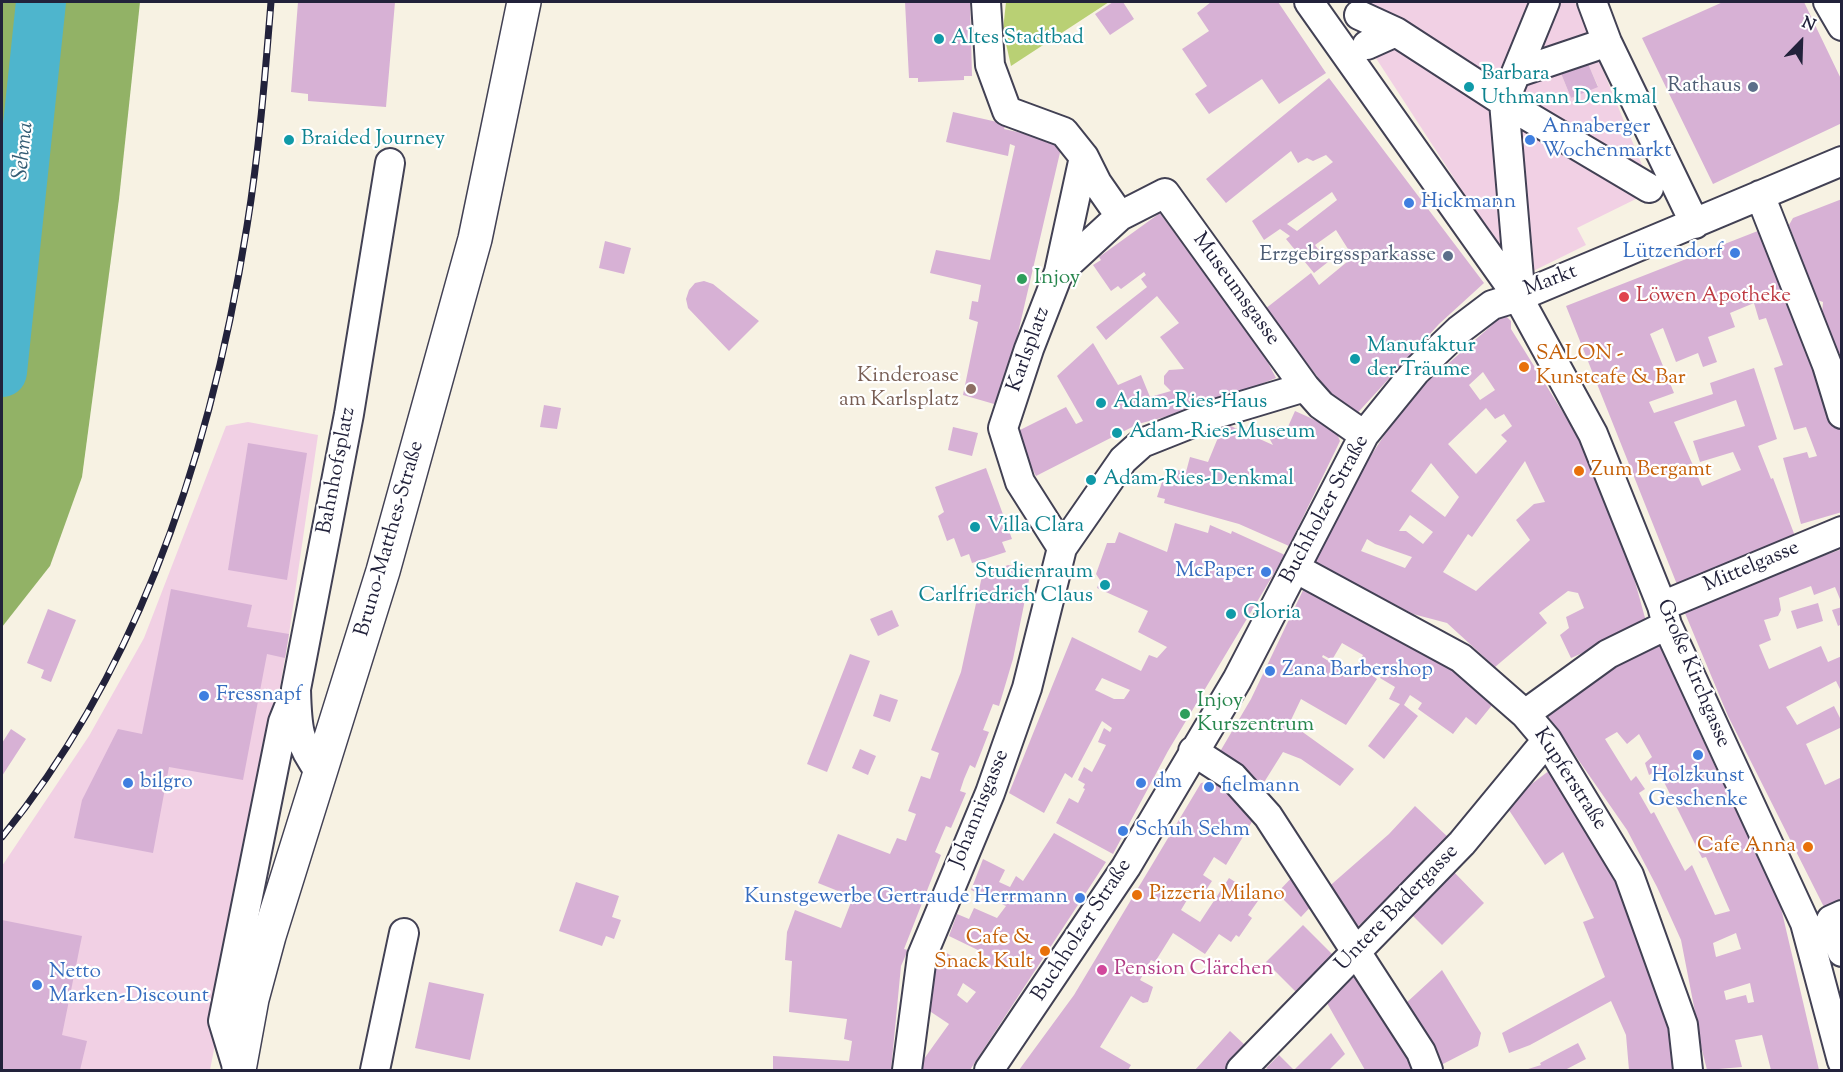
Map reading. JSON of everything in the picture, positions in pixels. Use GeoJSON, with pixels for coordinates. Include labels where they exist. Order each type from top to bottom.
{"type":"FeatureCollection","features":[{"type":"Feature","properties":{"kind":"main road","name":"Bruno-Matthes-Straße"},"geometry":{"type":"LineString","coordinates":[[238,1071],[252,999],[269,936],[389,549],[475,238],[524,2]]}},
{"type":"Feature","properties":{"kind":"street","name":"Markt"},"geometry":{"type":"LineString","coordinates":[[1518,287],[1504,102],[1545,2]]}},
{"type":"Feature","properties":{"kind":"street"},"geometry":{"type":"LineString","coordinates":[[1592,2],[1612,52],[1695,224]]}},
{"type":"Feature","properties":{"kind":"street"},"geometry":{"type":"LineString","coordinates":[[1828,2],[1842,26]]}},
{"type":"Feature","properties":{"kind":"street","name":"Markt"},"geometry":{"type":"LineString","coordinates":[[1317,4],[1518,287]]}},
{"type":"Feature","properties":{"kind":"street"},"geometry":{"type":"LineString","coordinates":[[987,15],[990,65],[1007,111],[1064,132],[1084,157],[1097,183],[1120,216]]}},
{"type":"Feature","properties":{"kind":"street"},"geometry":{"type":"LineString","coordinates":[[1359,15],[1396,32],[1504,102],[1649,188]]}},
{"type":"Feature","properties":{"kind":"street"},"geometry":{"type":"LineString","coordinates":[[1367,45],[1396,32]]}},
{"type":"Feature","properties":{"kind":"street"},"geometry":{"type":"LineString","coordinates":[[1516,73],[1593,47]]}},
{"type":"Feature","properties":{"kind":"street","name":"Karlsplatz"},"geometry":{"type":"LineString","coordinates":[[1062,548],[1020,482],[1003,428],[1029,349],[1059,272],[1084,157]]}},
{"type":"Feature","properties":{"kind":"street","name":"Markt"},"geometry":{"type":"LineString","coordinates":[[1518,287],[1695,224],[1842,161]]}},
{"type":"Feature","properties":{"kind":"street","name":"Bahnhofsplatz"},"geometry":{"type":"LineString","coordinates":[[321,773],[306,754],[297,726],[296,688],[349,414],[390,163]]}},
{"type":"Feature","properties":{"kind":"street","name":"Karlsplatz"},"geometry":{"type":"LineString","coordinates":[[1059,272],[1120,216],[1165,193]]}},
{"type":"Feature","properties":{"kind":"street","name":"Museumsgasse"},"geometry":{"type":"LineString","coordinates":[[1165,193],[1305,387]]}},
{"type":"Feature","properties":{"kind":"street"},"geometry":{"type":"LineString","coordinates":[[1760,195],[1827,365],[1842,414]]}},
{"type":"Feature","properties":{"kind":"street","name":"Buchholzer Straße"},"geometry":{"type":"LineString","coordinates":[[989,1071],[1126,867],[1237,680],[1364,435],[1416,372],[1459,330],[1518,287]]}},
{"type":"Feature","properties":{"kind":"street","name":"Große Kirchgasse"},"geometry":{"type":"LineString","coordinates":[[1518,287],[1593,435],[1665,615],[1805,922],[1842,1060]]}},
{"type":"Feature","properties":{"kind":"street"},"geometry":{"type":"LineString","coordinates":[[1305,387],[1321,405],[1364,435]]}},
{"type":"Feature","properties":{"kind":"street","name":"Johannisgasse"},"geometry":{"type":"LineString","coordinates":[[907,1071],[922,956],[990,793],[1027,688],[1062,548],[1123,460],[1142,444],[1215,414],[1305,387]]}},
{"type":"Feature","properties":{"kind":"street","name":"Mittelgasse"},"geometry":{"type":"LineString","coordinates":[[1665,615],[1842,531]]}},
{"type":"Feature","properties":{"kind":"street","name":"Kupferstraße"},"geometry":{"type":"LineString","coordinates":[[1295,568],[1461,658],[1525,714],[1547,740],[1629,875],[1683,1024],[1688,1071]]}},
{"type":"Feature","properties":{"kind":"street"},"geometry":{"type":"LineString","coordinates":[[1525,714],[1665,615]]}},
{"type":"Feature","properties":{"kind":"street"},"geometry":{"type":"LineString","coordinates":[[238,1071],[224,1021],[283,722],[296,688]]}},
{"type":"Feature","properties":{"kind":"street","name":"Untere Badergasse"},"geometry":{"type":"LineString","coordinates":[[1240,1071],[1462,843],[1547,740]]}},
{"type":"Feature","properties":{"kind":"street"},"geometry":{"type":"LineString","coordinates":[[1193,751],[1233,777],[1268,816],[1357,950],[1421,1052],[1428,1071]]}},
{"type":"Feature","properties":{"kind":"street"},"geometry":{"type":"LineString","coordinates":[[1842,915],[1831,920],[1842,951]]}},
{"type":"Feature","properties":{"kind":"street"},"geometry":{"type":"LineString","coordinates":[[375,1071],[404,933]]}},
{"type":"Feature","properties":{"kind":"shaded area","name":"Annaberger Wochenmarkt"},"geometry":{"type":"Polygon","coordinates":[[[1369,2],[1575,2],[1649,182],[1646,194],[1577,228],[1586,245],[1519,278],[1357,29],[1359,15],[1369,2]],[[1586,60],[1560,71],[1571,98],[1598,86],[1586,60]]]}},
{"type":"Feature","properties":{"kind":"shaded area"},"geometry":{"type":"Polygon","coordinates":[[[248,422],[318,435],[289,634],[253,847],[210,1070],[2,1070],[2,866],[89,736],[144,638],[226,426],[248,422]]]}},
{"type":"Feature","properties":{"kind":"green space"},"geometry":{"type":"Polygon","coordinates":[[[2,2],[140,2],[119,199],[82,477],[50,566],[2,627],[2,2]]]}},
{"type":"Feature","properties":{"kind":"green space"},"geometry":{"type":"Polygon","coordinates":[[[1006,2],[1109,2],[1011,66],[1003,30],[1006,2]]]}},
{"type":"Feature","properties":{"kind":"building"},"geometry":{"type":"Polygon","coordinates":[[[298,2],[395,2],[386,107],[308,101],[308,94],[291,92],[298,2]]]}},
{"type":"Feature","properties":{"kind":"building","name":"Altes Stadtbad"},"geometry":{"type":"Polygon","coordinates":[[[905,2],[970,2],[972,76],[964,76],[964,80],[918,82],[918,78],[909,78],[905,2]]]}},
{"type":"Feature","properties":{"kind":"building"},"geometry":{"type":"Polygon","coordinates":[[[1113,2],[1123,2],[1134,19],[1110,35],[1095,14],[1113,2]]]}},
{"type":"Feature","properties":{"kind":"building"},"geometry":{"type":"Polygon","coordinates":[[[1211,2],[1278,2],[1326,73],[1279,104],[1262,79],[1209,114],[1195,94],[1207,86],[1182,49],[1209,31],[1197,13],[1211,2]]]}},
{"type":"Feature","properties":{"kind":"building","name":"Rathaus"},"geometry":{"type":"Polygon","coordinates":[[[1723,2],[1804,2],[1842,81],[1842,123],[1713,184],[1642,38],[1723,2]]]}},
{"type":"Feature","properties":{"kind":"building"},"geometry":{"type":"Polygon","coordinates":[[[1586,59],[1598,87],[1571,98],[1560,71],[1586,59]]]}},
{"type":"Feature","properties":{"kind":"building"},"geometry":{"type":"Polygon","coordinates":[[[1329,78],[1484,283],[1439,324],[1351,420],[1289,340],[1265,357],[1276,378],[1206,406],[1138,424],[1036,476],[1014,433],[1066,407],[1076,424],[1083,421],[1057,376],[1093,343],[1118,385],[1141,375],[1150,397],[1171,391],[1164,384],[1164,376],[1169,370],[1184,369],[1160,337],[1179,323],[1157,296],[1106,340],[1096,327],[1147,287],[1141,279],[1146,275],[1144,272],[1121,289],[1118,286],[1111,291],[1093,265],[1101,260],[1099,257],[1160,213],[1258,348],[1281,330],[1265,309],[1311,273],[1319,285],[1353,257],[1336,230],[1315,245],[1328,262],[1314,273],[1286,239],[1290,236],[1280,229],[1264,240],[1252,221],[1333,162],[1326,155],[1313,161],[1307,158],[1298,163],[1291,151],[1226,203],[1206,179],[1329,78]],[[1332,192],[1287,224],[1297,231],[1337,200],[1332,192]]]}},
{"type":"Feature","properties":{"kind":"building"},"geometry":{"type":"Polygon","coordinates":[[[953,112],[1006,124],[1004,129],[1058,141],[1062,144],[1001,406],[963,395],[978,322],[969,319],[972,301],[978,302],[981,285],[930,273],[936,250],[990,260],[1015,146],[1010,144],[1008,156],[946,142],[953,112]]]}},
{"type":"Feature","properties":{"kind":"building"},"geometry":{"type":"Polygon","coordinates":[[[1842,199],[1842,353],[1835,354],[1822,314],[1823,302],[1817,300],[1789,225],[1793,218],[1842,199]]]}},
{"type":"Feature","properties":{"kind":"building"},"geometry":{"type":"Polygon","coordinates":[[[1768,227],[1842,434],[1842,512],[1801,524],[1783,458],[1807,452],[1809,458],[1817,456],[1806,427],[1794,430],[1774,368],[1783,365],[1766,318],[1759,320],[1754,303],[1730,313],[1735,327],[1708,337],[1717,362],[1703,367],[1698,353],[1676,362],[1663,328],[1650,334],[1674,393],[1649,402],[1654,413],[1713,394],[1710,383],[1754,368],[1777,439],[1758,446],[1798,544],[1678,587],[1566,306],[1768,227]],[[1736,400],[1674,422],[1702,486],[1741,470],[1733,452],[1700,462],[1693,441],[1745,426],[1736,400]]]}},
{"type":"Feature","properties":{"kind":"building"},"geometry":{"type":"Polygon","coordinates":[[[605,241],[631,248],[624,274],[599,268],[605,241]]]}},
{"type":"Feature","properties":{"kind":"building"},"geometry":{"type":"Polygon","coordinates":[[[704,281],[713,284],[759,321],[729,351],[688,308],[686,299],[689,290],[695,283],[704,281]]]}},
{"type":"Feature","properties":{"kind":"building"},"geometry":{"type":"Polygon","coordinates":[[[1498,315],[1505,315],[1511,321],[1511,329],[1577,435],[1626,549],[1647,625],[1571,658],[1560,635],[1569,628],[1566,617],[1584,608],[1578,593],[1568,591],[1539,613],[1547,623],[1495,667],[1447,623],[1413,614],[1312,561],[1370,457],[1408,399],[1492,325],[1498,315]],[[1483,372],[1469,385],[1480,400],[1495,390],[1483,372]],[[1486,408],[1448,444],[1476,474],[1507,441],[1501,435],[1512,426],[1504,414],[1495,419],[1486,408]],[[1525,461],[1472,537],[1468,534],[1443,572],[1476,591],[1530,540],[1516,520],[1534,504],[1545,502],[1525,461]],[[1431,463],[1411,491],[1445,517],[1459,497],[1431,463]],[[1410,515],[1399,531],[1406,531],[1423,544],[1433,532],[1410,515]],[[1367,539],[1361,551],[1405,568],[1412,557],[1367,539]]]}},
{"type":"Feature","properties":{"kind":"building"},"geometry":{"type":"Polygon","coordinates":[[[544,405],[561,408],[557,429],[540,427],[544,405]]]}},
{"type":"Feature","properties":{"kind":"building"},"geometry":{"type":"Polygon","coordinates":[[[1295,411],[1335,429],[1340,441],[1289,546],[1239,524],[1164,503],[1165,499],[1157,497],[1162,482],[1169,483],[1173,469],[1186,472],[1190,457],[1208,462],[1224,423],[1273,445],[1268,436],[1273,428],[1280,426],[1287,429],[1295,411]]]}},
{"type":"Feature","properties":{"kind":"building"},"geometry":{"type":"Polygon","coordinates":[[[953,427],[978,433],[972,456],[948,450],[953,427]]]}},
{"type":"Feature","properties":{"kind":"building"},"geometry":{"type":"Polygon","coordinates":[[[248,443],[307,453],[287,580],[228,570],[248,443]]]}},
{"type":"Feature","properties":{"kind":"building","name":"Villa Clara"},"geometry":{"type":"Polygon","coordinates":[[[986,468],[1012,539],[1002,542],[1006,552],[972,563],[969,554],[961,557],[954,538],[947,541],[938,516],[944,512],[935,487],[986,468]]]}},
{"type":"Feature","properties":{"kind":"building"},"geometry":{"type":"Polygon","coordinates":[[[1175,523],[1208,533],[1210,525],[1231,534],[1232,531],[1285,555],[1168,751],[1113,854],[1056,823],[1069,798],[1078,803],[1085,789],[1083,788],[1085,784],[1078,780],[1084,767],[1092,772],[1106,745],[1098,742],[1104,728],[1110,732],[1112,728],[1102,721],[1072,778],[1065,773],[1044,813],[1009,793],[1072,637],[1141,671],[1149,655],[1157,658],[1167,647],[1138,632],[1148,611],[1097,588],[1100,580],[1096,574],[1107,543],[1115,543],[1119,532],[1167,552],[1175,523]],[[1102,678],[1095,690],[1114,699],[1124,699],[1130,690],[1102,678]]]}},
{"type":"Feature","properties":{"kind":"building"},"geometry":{"type":"Polygon","coordinates":[[[1842,549],[1842,604],[1835,587],[1814,595],[1811,586],[1779,598],[1781,610],[1778,616],[1764,620],[1771,640],[1759,645],[1769,669],[1821,646],[1828,662],[1842,656],[1842,693],[1836,681],[1786,707],[1797,725],[1834,706],[1842,722],[1842,727],[1806,744],[1825,785],[1842,777],[1842,908],[1828,915],[1728,716],[1682,606],[1842,549]]]}},
{"type":"Feature","properties":{"kind":"building"},"geometry":{"type":"Polygon","coordinates":[[[1008,565],[1031,570],[1013,659],[999,706],[993,704],[983,730],[989,732],[975,768],[970,765],[964,779],[960,791],[966,793],[951,828],[946,826],[935,852],[941,855],[904,949],[908,950],[901,966],[891,1070],[773,1070],[773,1056],[849,1061],[852,1041],[844,1039],[847,1019],[789,1012],[792,961],[785,960],[787,932],[795,910],[841,928],[853,897],[818,883],[838,834],[890,854],[897,838],[906,841],[916,814],[908,811],[921,776],[930,779],[939,753],[931,750],[961,672],[982,576],[1008,565]]]}},
{"type":"Feature","properties":{"kind":"building"},"geometry":{"type":"Polygon","coordinates":[[[1305,586],[1448,664],[1493,704],[1476,725],[1466,717],[1453,734],[1418,709],[1422,703],[1410,695],[1404,705],[1418,716],[1384,759],[1368,746],[1400,704],[1389,699],[1395,687],[1380,678],[1386,668],[1376,663],[1370,674],[1377,679],[1346,725],[1301,699],[1291,720],[1299,725],[1297,728],[1354,769],[1340,786],[1301,759],[1283,752],[1263,784],[1218,755],[1251,699],[1305,586]],[[1342,643],[1332,660],[1323,655],[1322,657],[1353,676],[1363,655],[1342,643]]]}},
{"type":"Feature","properties":{"kind":"building","name":"Fressnapf"},"geometry":{"type":"Polygon","coordinates":[[[171,589],[252,605],[247,627],[289,634],[285,658],[267,654],[243,780],[169,767],[153,853],[74,838],[82,800],[118,729],[142,734],[171,589]]]}},
{"type":"Feature","properties":{"kind":"building"},"geometry":{"type":"Polygon","coordinates":[[[1818,603],[1823,621],[1797,629],[1791,611],[1818,603]]]}},
{"type":"Feature","properties":{"kind":"building"},"geometry":{"type":"Polygon","coordinates":[[[1842,607],[1842,624],[1838,626],[1832,610],[1842,607]]]}},
{"type":"Feature","properties":{"kind":"building"},"geometry":{"type":"Polygon","coordinates":[[[48,609],[76,620],[51,682],[41,678],[44,670],[27,663],[48,609]]]}},
{"type":"Feature","properties":{"kind":"building"},"geometry":{"type":"Polygon","coordinates":[[[892,610],[899,626],[878,636],[870,619],[892,610]]]}},
{"type":"Feature","properties":{"kind":"building"},"geometry":{"type":"Polygon","coordinates":[[[1658,642],[1719,775],[1777,891],[1819,1070],[1771,1070],[1762,1035],[1735,1040],[1742,1067],[1707,1070],[1694,1018],[1696,1017],[1681,940],[1657,887],[1627,830],[1548,716],[1548,708],[1604,668],[1658,642]],[[1617,732],[1605,739],[1631,781],[1636,776],[1645,789],[1639,793],[1651,814],[1654,812],[1685,871],[1692,865],[1715,915],[1730,911],[1706,857],[1702,858],[1658,770],[1649,775],[1645,763],[1652,757],[1639,734],[1627,744],[1617,732]],[[1736,933],[1713,943],[1716,957],[1741,949],[1736,933]],[[1750,983],[1724,991],[1726,1000],[1746,995],[1748,1003],[1754,1002],[1750,983]]]}},
{"type":"Feature","properties":{"kind":"building"},"geometry":{"type":"Polygon","coordinates":[[[850,654],[870,661],[827,772],[807,764],[850,654]]]}},
{"type":"Feature","properties":{"kind":"building"},"geometry":{"type":"Polygon","coordinates":[[[880,694],[898,700],[890,722],[873,716],[880,694]]]}},
{"type":"Feature","properties":{"kind":"building"},"geometry":{"type":"Polygon","coordinates":[[[11,729],[26,739],[2,776],[2,743],[11,729]]]}},
{"type":"Feature","properties":{"kind":"building"},"geometry":{"type":"Polygon","coordinates":[[[860,749],[876,756],[868,775],[852,768],[860,749]]]}},
{"type":"Feature","properties":{"kind":"building"},"geometry":{"type":"Polygon","coordinates":[[[1550,770],[1612,866],[1672,1017],[1676,1070],[1629,1070],[1626,1035],[1611,1001],[1530,1045],[1509,1053],[1502,1033],[1605,977],[1583,922],[1594,918],[1563,852],[1545,865],[1505,804],[1550,770]]]}},
{"type":"Feature","properties":{"kind":"building"},"geometry":{"type":"Polygon","coordinates":[[[1214,781],[1256,815],[1226,865],[1214,857],[1203,875],[1212,881],[1202,896],[1193,890],[1181,910],[1200,922],[1229,878],[1260,898],[1248,915],[1252,918],[1239,937],[1236,935],[1231,942],[1219,934],[1205,954],[1173,933],[1155,962],[1151,960],[1140,980],[1153,987],[1148,1002],[1143,1003],[1131,996],[1100,1047],[1131,1065],[1128,1070],[1019,1070],[1074,995],[1201,783],[1214,781]]]}},
{"type":"Feature","properties":{"kind":"building"},"geometry":{"type":"Polygon","coordinates":[[[1415,806],[1450,839],[1422,871],[1357,927],[1325,890],[1389,834],[1415,806]]]}},
{"type":"Feature","properties":{"kind":"building"},"geometry":{"type":"Polygon","coordinates":[[[1054,833],[1106,862],[970,1070],[916,1070],[949,1024],[919,1004],[942,950],[970,968],[982,952],[949,936],[957,914],[969,919],[974,908],[997,918],[1006,906],[971,890],[983,859],[1005,870],[999,882],[1010,887],[1016,876],[1023,881],[1054,833]],[[963,983],[957,995],[967,1003],[976,992],[963,983]]]}},
{"type":"Feature","properties":{"kind":"building"},"geometry":{"type":"Polygon","coordinates":[[[1452,870],[1484,903],[1442,945],[1410,913],[1452,870]]]}},
{"type":"Feature","properties":{"kind":"building"},"geometry":{"type":"Polygon","coordinates":[[[1296,873],[1315,902],[1301,917],[1277,893],[1296,873]]]}},
{"type":"Feature","properties":{"kind":"building"},"geometry":{"type":"Polygon","coordinates":[[[576,882],[619,896],[612,917],[621,920],[614,939],[606,936],[602,946],[559,931],[576,882]]]}},
{"type":"Feature","properties":{"kind":"building","name":"Netto Marken-Discount"},"geometry":{"type":"Polygon","coordinates":[[[2,920],[82,936],[62,1035],[87,1041],[80,1070],[2,1070],[2,920]]]}},
{"type":"Feature","properties":{"kind":"building"},"geometry":{"type":"Polygon","coordinates":[[[1303,925],[1333,955],[1296,992],[1266,962],[1303,925]]]}},
{"type":"Feature","properties":{"kind":"building"},"geometry":{"type":"Polygon","coordinates":[[[1442,970],[1481,1033],[1478,1046],[1441,1065],[1405,1004],[1442,970]]]}},
{"type":"Feature","properties":{"kind":"building"},"geometry":{"type":"Polygon","coordinates":[[[1357,974],[1394,1030],[1414,1070],[1365,1070],[1327,1003],[1357,974]]]}},
{"type":"Feature","properties":{"kind":"building"},"geometry":{"type":"Polygon","coordinates":[[[429,982],[484,994],[470,1060],[415,1048],[429,982]]]}},
{"type":"Feature","properties":{"kind":"building"},"geometry":{"type":"Polygon","coordinates":[[[1230,1031],[1247,1047],[1224,1070],[1195,1070],[1230,1031]]]}},
{"type":"Feature","properties":{"kind":"building"},"geometry":{"type":"Polygon","coordinates":[[[1331,1033],[1345,1054],[1329,1070],[1294,1070],[1331,1033]]]}},
{"type":"Feature","properties":{"kind":"building"},"geometry":{"type":"Polygon","coordinates":[[[1578,1043],[1586,1059],[1565,1070],[1525,1070],[1541,1065],[1540,1063],[1578,1043]]]}},
{"type":"Feature","properties":{"kind":"building"},"geometry":{"type":"Polygon","coordinates":[[[1279,1055],[1294,1070],[1266,1068],[1279,1055]]]}},
{"type":"Feature","properties":{"kind":"waterway","name":"Sehma"},"geometry":{"type":"LineString","coordinates":[[2,372],[41,2]]}},
{"type":"Feature","properties":{"kind":"railway"},"geometry":{"type":"LineString","coordinates":[[2,837],[51,771],[95,700],[132,625],[164,548],[191,469],[214,389],[247,226],[258,142],[271,2]]}},
{"type":"Feature","properties":{"kind":"place","name":"Altes Stadtbad"},"geometry":{"type":"Point","coordinates":[939,39]}},
{"type":"Feature","properties":{"kind":"place","name":"Barbara Uthmann Denkmal"},"geometry":{"type":"Point","coordinates":[1469,87]}},
{"type":"Feature","properties":{"kind":"place","name":"Rathaus"},"geometry":{"type":"Point","coordinates":[1753,87]}},
{"type":"Feature","properties":{"kind":"place","name":"Braided Journey"},"geometry":{"type":"Point","coordinates":[289,140]}},
{"type":"Feature","properties":{"kind":"place","name":"Annaberger Wochenmarkt"},"geometry":{"type":"Point","coordinates":[1530,140]}},
{"type":"Feature","properties":{"kind":"place","name":"Hickmann"},"geometry":{"type":"Point","coordinates":[1409,203]}},
{"type":"Feature","properties":{"kind":"place","name":"Lützendorf"},"geometry":{"type":"Point","coordinates":[1735,253]}},
{"type":"Feature","properties":{"kind":"place","name":"Erzgebirgssparkasse"},"geometry":{"type":"Point","coordinates":[1448,256]}},
{"type":"Feature","properties":{"kind":"place","name":"Injoy"},"geometry":{"type":"Point","coordinates":[1022,279]}},
{"type":"Feature","properties":{"kind":"place","name":"Löwen Apotheke"},"geometry":{"type":"Point","coordinates":[1624,297]}},
{"type":"Feature","properties":{"kind":"place","name":"Manufaktur der Träume"},"geometry":{"type":"Point","coordinates":[1355,359]}},
{"type":"Feature","properties":{"kind":"place","name":"SALON - Kunstcafe & Bar"},"geometry":{"type":"Point","coordinates":[1524,367]}},
{"type":"Feature","properties":{"kind":"place","name":"Kinderoase am Karlsplatz"},"geometry":{"type":"Point","coordinates":[971,389]}},
{"type":"Feature","properties":{"kind":"place","name":"Adam-Ries-Haus"},"geometry":{"type":"Point","coordinates":[1101,403]}},
{"type":"Feature","properties":{"kind":"place","name":"Adam-Ries-Museum"},"geometry":{"type":"Point","coordinates":[1117,433]}},
{"type":"Feature","properties":{"kind":"place","name":"Zum Bergamt"},"geometry":{"type":"Point","coordinates":[1579,471]}},
{"type":"Feature","properties":{"kind":"place","name":"Adam-Ries-Denkmal"},"geometry":{"type":"Point","coordinates":[1091,480]}},
{"type":"Feature","properties":{"kind":"place","name":"Villa Clara"},"geometry":{"type":"Point","coordinates":[975,527]}},
{"type":"Feature","properties":{"kind":"place","name":"McPaper"},"geometry":{"type":"Point","coordinates":[1266,572]}},
{"type":"Feature","properties":{"kind":"place","name":"Studienraum Carlfriedrich Claus"},"geometry":{"type":"Point","coordinates":[1105,585]}},
{"type":"Feature","properties":{"kind":"place","name":"Gloria"},"geometry":{"type":"Point","coordinates":[1231,614]}},
{"type":"Feature","properties":{"kind":"place","name":"Zana Barbershop"},"geometry":{"type":"Point","coordinates":[1270,671]}},
{"type":"Feature","properties":{"kind":"place","name":"Fressnapf"},"geometry":{"type":"Point","coordinates":[204,696]}},
{"type":"Feature","properties":{"kind":"place","name":"Injoy Kurszentrum"},"geometry":{"type":"Point","coordinates":[1185,714]}},
{"type":"Feature","properties":{"kind":"place","name":"Holzkunst Geschenke"},"geometry":{"type":"Point","coordinates":[1698,755]}},
{"type":"Feature","properties":{"kind":"place","name":"bilgro"},"geometry":{"type":"Point","coordinates":[128,783]}},
{"type":"Feature","properties":{"kind":"place","name":"dm"},"geometry":{"type":"Point","coordinates":[1141,783]}},
{"type":"Feature","properties":{"kind":"place","name":"fielmann"},"geometry":{"type":"Point","coordinates":[1209,787]}},
{"type":"Feature","properties":{"kind":"place","name":"Schuh Sehm"},"geometry":{"type":"Point","coordinates":[1123,831]}},
{"type":"Feature","properties":{"kind":"place","name":"Cafe Anna"},"geometry":{"type":"Point","coordinates":[1808,847]}},
{"type":"Feature","properties":{"kind":"place","name":"Pizzeria Milano"},"geometry":{"type":"Point","coordinates":[1137,895]}},
{"type":"Feature","properties":{"kind":"place","name":"Kunstgewerbe Gertraude Herrmann"},"geometry":{"type":"Point","coordinates":[1080,898]}},
{"type":"Feature","properties":{"kind":"place","name":"Cafe & Snack Kult"},"geometry":{"type":"Point","coordinates":[1045,951]}},
{"type":"Feature","properties":{"kind":"place","name":"Pension Clärchen"},"geometry":{"type":"Point","coordinates":[1102,970]}},
{"type":"Feature","properties":{"kind":"place","name":"Netto Marken-Discount"},"geometry":{"type":"Point","coordinates":[37,985]}}]}
